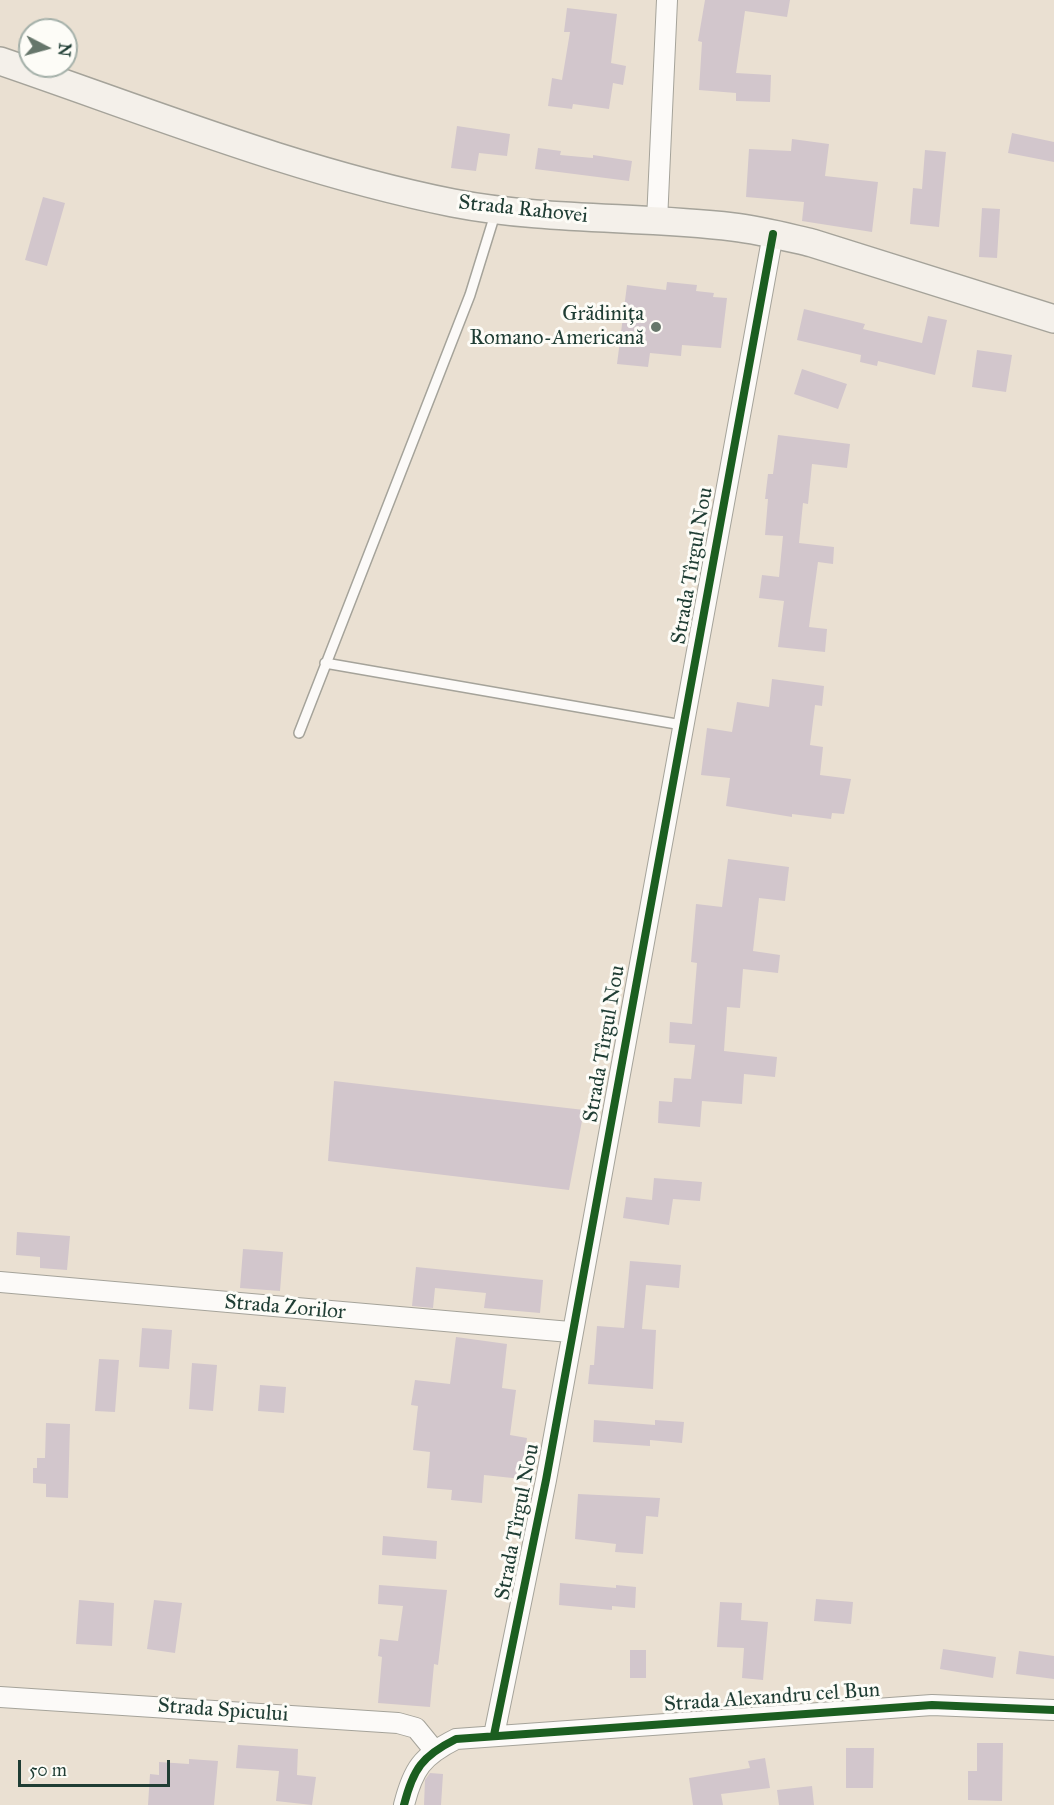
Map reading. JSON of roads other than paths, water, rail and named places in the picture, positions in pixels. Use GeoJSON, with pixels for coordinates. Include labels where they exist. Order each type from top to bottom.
{"type":"FeatureCollection","features":[{"type":"Feature","properties":{"kind":"main road","name":"Strada Rahovei"},"geometry":{"type":"LineString","coordinates":[[0,62],[292,161],[366,183],[455,203],[496,209],[568,217],[734,227],[772,234],[813,243],[1054,319]]}},
{"type":"Feature","properties":{"kind":"street"},"geometry":{"type":"LineString","coordinates":[[657,221],[667,0]]}},
{"type":"Feature","properties":{"kind":"street","name":"Strada Tîrgul Nou"},"geometry":{"type":"LineString","coordinates":[[494,1735],[546,1479],[570,1332],[772,234]]}},
{"type":"Feature","properties":{"kind":"street","name":"Strada Zorilor"},"geometry":{"type":"LineString","coordinates":[[0,1282],[570,1332]]}},
{"type":"Feature","properties":{"kind":"street","name":"Strada Spicului"},"geometry":{"type":"LineString","coordinates":[[0,1697],[398,1723],[416,1728],[434,1750]]}},
{"type":"Feature","properties":{"kind":"street","name":"Strada Alexandru cel Bun"},"geometry":{"type":"LineString","coordinates":[[494,1735],[932,1705],[1054,1710]]}},
{"type":"Feature","properties":{"kind":"street"},"geometry":{"type":"LineString","coordinates":[[404,1805],[410,1782],[419,1764],[434,1750],[456,1739],[494,1735]]}},
{"type":"Feature","properties":{"kind":"lane"},"geometry":{"type":"LineString","coordinates":[[299,733],[470,295],[496,209]]}},
{"type":"Feature","properties":{"kind":"lane"},"geometry":{"type":"LineString","coordinates":[[325,663],[682,725]]}},
{"type":"Feature","properties":{"kind":"place","name":"Grădinița Romano-Americană"},"geometry":{"type":"Point","coordinates":[656,327]}}]}
